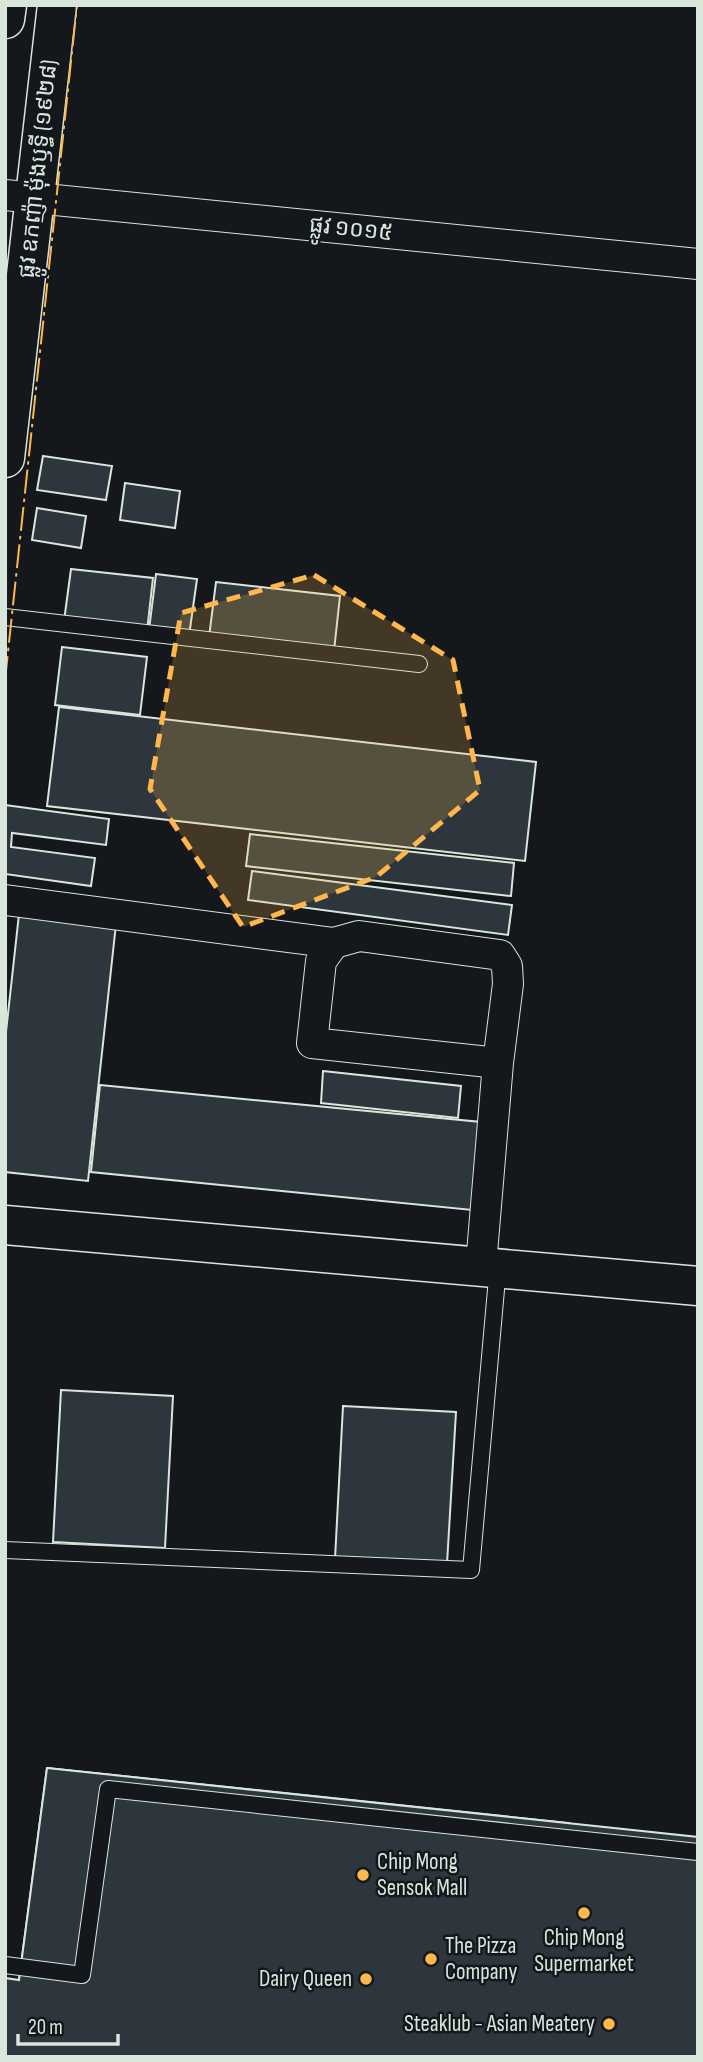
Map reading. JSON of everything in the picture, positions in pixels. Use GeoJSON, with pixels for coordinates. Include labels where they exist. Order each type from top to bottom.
{"type":"FeatureCollection","features":[{"type":"Feature","properties":{"kind":"street"},"geometry":{"type":"LineString","coordinates":[[5,19],[7,5]]}},
{"type":"Feature","properties":{"kind":"street","name":"ផ្លូវ ឧកញ៉ា ម៉ុងឫទ្ធី (១៩២៨)"},"geometry":{"type":"LineString","coordinates":[[5,458],[20,196],[57,5]]}},
{"type":"Feature","properties":{"kind":"street","name":"ផ្លូវ ១០១៥"},"geometry":{"type":"LineString","coordinates":[[20,196],[698,264]]}},
{"type":"Feature","properties":{"kind":"street"},"geometry":{"type":"LineString","coordinates":[[5,900],[334,943],[359,936],[500,955],[507,966],[508,984],[498,1063],[490,1266]]}},
{"type":"Feature","properties":{"kind":"street"},"geometry":{"type":"LineString","coordinates":[[334,943],[321,961],[312,1043],[498,1063]]}},
{"type":"Feature","properties":{"kind":"street"},"geometry":{"type":"LineString","coordinates":[[5,1225],[698,1286]]}},
{"type":"Feature","properties":{"kind":"lane"},"geometry":{"type":"LineString","coordinates":[[5,617],[419,664]]}},
{"type":"Feature","properties":{"kind":"lane"},"geometry":{"type":"LineString","coordinates":[[5,1550],[471,1570],[490,1266]]}},
{"type":"Feature","properties":{"kind":"lane"},"geometry":{"type":"LineString","coordinates":[[5,1965],[82,1975],[108,1789],[698,1852]]}},
{"type":"Feature","properties":{"kind":"highlighted area"},"geometry":{"type":"Polygon","coordinates":[[[314,575],[453,660],[480,790],[376,877],[243,927],[150,789],[181,613],[314,575]]]}},
{"type":"Feature","properties":{"kind":"building"},"geometry":{"type":"Polygon","coordinates":[[[43,456],[112,466],[106,500],[37,490],[43,456]]]}},
{"type":"Feature","properties":{"kind":"building"},"geometry":{"type":"Polygon","coordinates":[[[125,483],[180,491],[175,528],[120,520],[125,483]]]}},
{"type":"Feature","properties":{"kind":"building"},"geometry":{"type":"Polygon","coordinates":[[[37,508],[86,516],[81,548],[32,540],[37,508]]]}},
{"type":"Feature","properties":{"kind":"building"},"geometry":{"type":"Polygon","coordinates":[[[71,569],[153,578],[147,631],[64,621],[71,569]]]}},
{"type":"Feature","properties":{"kind":"building"},"geometry":{"type":"Polygon","coordinates":[[[156,574],[197,579],[189,636],[149,630],[156,574]]]}},
{"type":"Feature","properties":{"kind":"building"},"geometry":{"type":"Polygon","coordinates":[[[216,582],[340,596],[334,651],[209,637],[216,582]]]}},
{"type":"Feature","properties":{"kind":"building"},"geometry":{"type":"Polygon","coordinates":[[[62,647],[147,657],[140,715],[55,705],[62,647]]]}},
{"type":"Feature","properties":{"kind":"building"},"geometry":{"type":"Polygon","coordinates":[[[59,707],[536,762],[525,861],[47,806],[59,707]]]}},
{"type":"Feature","properties":{"kind":"building"},"geometry":{"type":"Polygon","coordinates":[[[5,805],[109,819],[106,845],[12,833],[11,847],[95,858],[91,886],[5,874],[5,805]]]}},
{"type":"Feature","properties":{"kind":"building"},"geometry":{"type":"Polygon","coordinates":[[[250,834],[514,863],[511,896],[246,866],[250,834]]]}},
{"type":"Feature","properties":{"kind":"building"},"geometry":{"type":"Polygon","coordinates":[[[252,871],[512,905],[508,935],[248,900],[252,871]]]}},
{"type":"Feature","properties":{"kind":"building"},"geometry":{"type":"Polygon","coordinates":[[[19,914],[116,924],[88,1181],[5,1172],[5,1041],[19,914]]]}},
{"type":"Feature","properties":{"kind":"building"},"geometry":{"type":"Polygon","coordinates":[[[323,1071],[461,1086],[458,1118],[321,1103],[323,1071]]]}},
{"type":"Feature","properties":{"kind":"building"},"geometry":{"type":"Polygon","coordinates":[[[100,1085],[481,1122],[472,1210],[91,1172],[100,1085]]]}},
{"type":"Feature","properties":{"kind":"building"},"geometry":{"type":"Polygon","coordinates":[[[61,1390],[173,1396],[165,1548],[53,1542],[61,1390]]]}},
{"type":"Feature","properties":{"kind":"building"},"geometry":{"type":"Polygon","coordinates":[[[343,1406],[456,1412],[447,1564],[335,1559],[343,1406]]]}},
{"type":"Feature","properties":{"kind":"building"},"geometry":{"type":"Polygon","coordinates":[[[47,1768],[568,1823],[423,1946],[264,2007],[19,1980],[47,1768]]]}},
{"type":"Feature","properties":{"kind":"building","name":"Chip Mong Sensok Mall"},"geometry":{"type":"Polygon","coordinates":[[[47,1768],[698,1837],[698,2056],[5,2057],[5,1978],[19,1980],[47,1768]]]}},
{"type":"Feature","properties":{"kind":"power"},"geometry":{"type":"LineString","coordinates":[[5,680],[77,5]]}},
{"type":"Feature","properties":{"kind":"place","name":"Chip Mong Sensok Mall"},"geometry":{"type":"Point","coordinates":[363,1875]}},
{"type":"Feature","properties":{"kind":"place","name":"Chip Mong Supermarket"},"geometry":{"type":"Point","coordinates":[584,1913]}},
{"type":"Feature","properties":{"kind":"place","name":"The Pizza Company"},"geometry":{"type":"Point","coordinates":[431,1959]}},
{"type":"Feature","properties":{"kind":"place","name":"Dairy Queen"},"geometry":{"type":"Point","coordinates":[366,1979]}},
{"type":"Feature","properties":{"kind":"place","name":"Steaklub - Asian Meatery"},"geometry":{"type":"Point","coordinates":[609,2024]}}]}
